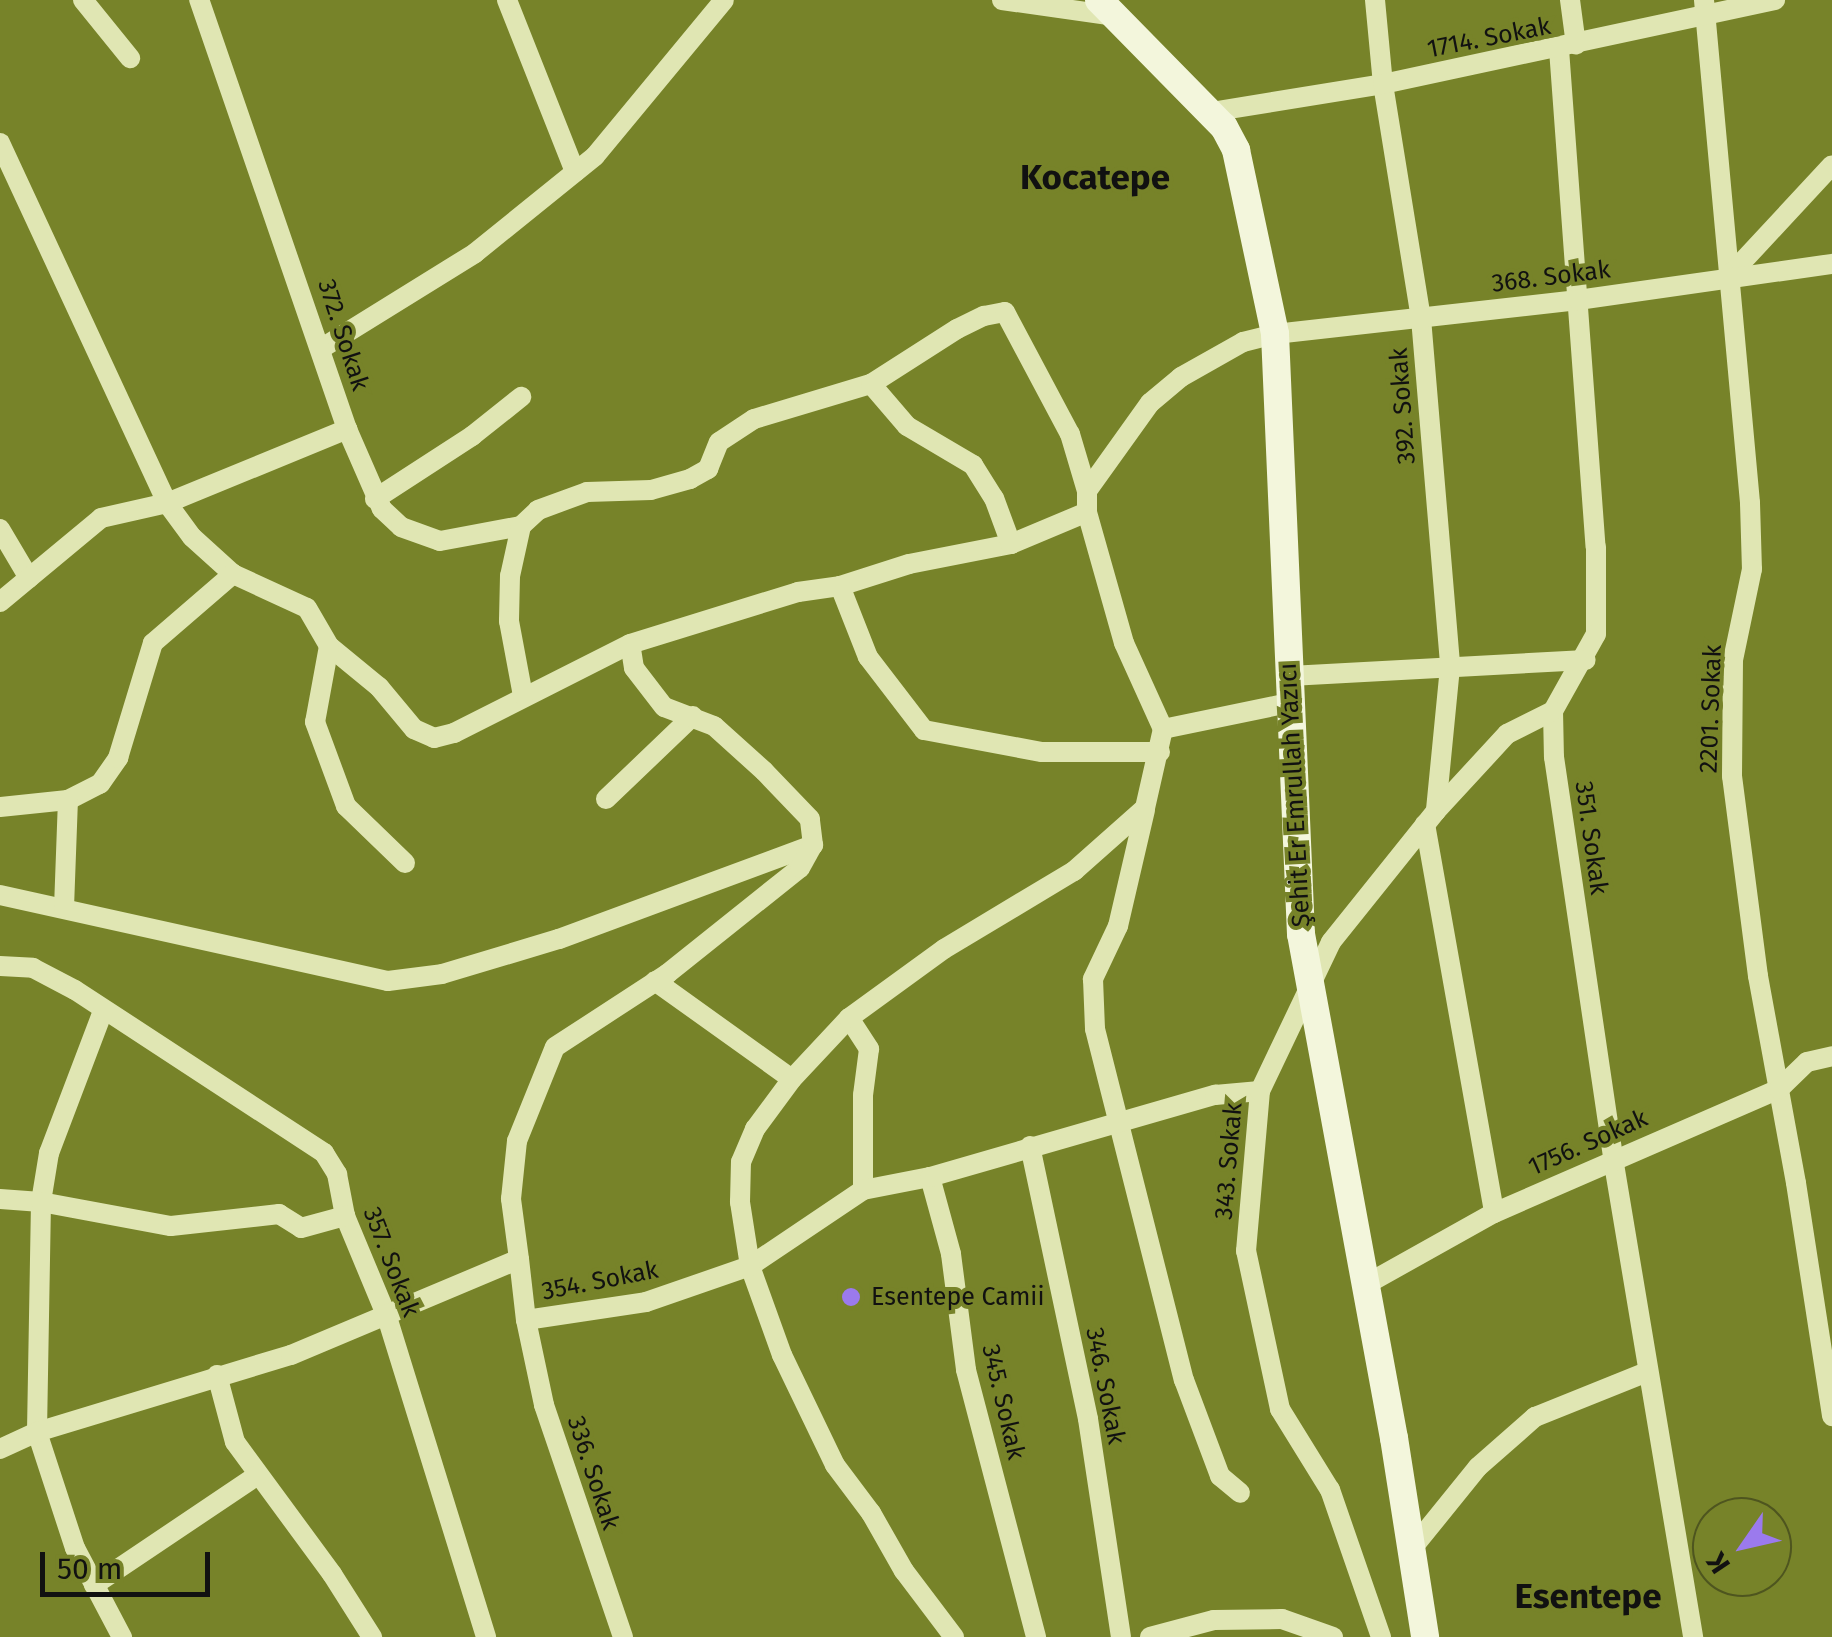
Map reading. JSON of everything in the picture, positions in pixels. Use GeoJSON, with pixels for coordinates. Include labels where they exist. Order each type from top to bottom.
{"type":"FeatureCollection","features":[{"type":"Feature","properties":{"kind":"street"},"geometry":{"type":"LineString","coordinates":[[83,0],[130,58]]}},
{"type":"Feature","properties":{"kind":"street","name":"372. Sokak"},"geometry":{"type":"LineString","coordinates":[[0,602],[101,518],[168,503],[347,429],[199,0]]}},
{"type":"Feature","properties":{"kind":"street"},"geometry":{"type":"LineString","coordinates":[[507,0],[575,172]]}},
{"type":"Feature","properties":{"kind":"street"},"geometry":{"type":"LineString","coordinates":[[322,348],[475,253],[594,156],[724,0]]}},
{"type":"Feature","properties":{"kind":"street"},"geometry":{"type":"LineString","coordinates":[[1002,0],[1106,8]]}},
{"type":"Feature","properties":{"kind":"street","name":"392. Sokak"},"geometry":{"type":"LineString","coordinates":[[1375,0],[1383,84],[1422,318],[1450,668],[1431,817],[1494,1212]]}},
{"type":"Feature","properties":{"kind":"street"},"geometry":{"type":"LineString","coordinates":[[1553,712],[1586,660],[1596,634],[1596,547],[1578,300],[1568,47],[1570,0]]}},
{"type":"Feature","properties":{"kind":"street","name":"1714. Sokak"},"geometry":{"type":"LineString","coordinates":[[1211,112],[1383,84],[1568,47],[1705,8],[1775,0]]}},
{"type":"Feature","properties":{"kind":"street","name":"Şehit Er Emrullah Yazıcı"},"geometry":{"type":"LineString","coordinates":[[1106,8],[1211,112],[1236,150],[1275,334],[1301,934],[1426,1637]]}},
{"type":"Feature","properties":{"kind":"street","name":"2201. Sokak"},"geometry":{"type":"LineString","coordinates":[[1705,8],[1752,569],[1733,660],[1732,776],[1758,976],[1832,1416]]}},
{"type":"Feature","properties":{"kind":"street"},"geometry":{"type":"LineString","coordinates":[[0,143],[168,503],[207,555],[233,574],[306,608],[330,646],[379,687],[414,729],[434,738],[454,733],[630,644],[798,592],[840,586],[910,564],[1011,544],[1087,502]]}},
{"type":"Feature","properties":{"kind":"street"},"geometry":{"type":"LineString","coordinates":[[1729,276],[1832,166]]}},
{"type":"Feature","properties":{"kind":"street","name":"368. Sokak"},"geometry":{"type":"LineString","coordinates":[[1087,502],[1150,403],[1244,342],[1275,334],[1578,300],[1832,264]]}},
{"type":"Feature","properties":{"kind":"street"},"geometry":{"type":"LineString","coordinates":[[347,429],[375,498],[402,527],[440,542],[520,526],[538,510],[587,492],[651,490],[690,479],[708,470],[719,442],[754,419],[872,384],[957,329],[984,316],[1006,312],[1070,434],[1124,642],[1162,729],[1160,752],[1118,926],[1094,979],[1095,1029],[1184,1380],[1220,1476],[1240,1493]]}},
{"type":"Feature","properties":{"kind":"street"},"geometry":{"type":"LineString","coordinates":[[872,384],[907,426],[972,466],[994,498],[1011,544]]}},
{"type":"Feature","properties":{"kind":"street"},"geometry":{"type":"LineString","coordinates":[[375,498],[472,436],[521,396]]}},
{"type":"Feature","properties":{"kind":"street"},"geometry":{"type":"LineString","coordinates":[[520,526],[510,576],[509,621],[523,696]]}},
{"type":"Feature","properties":{"kind":"street"},"geometry":{"type":"LineString","coordinates":[[0,529],[29,578]]}},
{"type":"Feature","properties":{"kind":"street"},"geometry":{"type":"LineString","coordinates":[[0,807],[68,800],[100,784],[118,758],[154,643],[233,574]]}},
{"type":"Feature","properties":{"kind":"street"},"geometry":{"type":"LineString","coordinates":[[840,586],[868,657],[924,730],[1042,752],[1160,752]]}},
{"type":"Feature","properties":{"kind":"street"},"geometry":{"type":"LineString","coordinates":[[519,1259],[511,1200],[518,1141],[554,1047],[655,981],[800,868],[813,845],[810,819],[714,726],[664,706],[634,668],[630,644]]}},
{"type":"Feature","properties":{"kind":"street"},"geometry":{"type":"LineString","coordinates":[[330,646],[315,722],[346,806],[405,864]]}},
{"type":"Feature","properties":{"kind":"street"},"geometry":{"type":"LineString","coordinates":[[1162,729],[1342,669],[1586,660]]}},
{"type":"Feature","properties":{"kind":"street","name":"343. Sokak"},"geometry":{"type":"LineString","coordinates":[[1382,1637],[1330,1490],[1280,1410],[1246,1250],[1260,1091],[1331,942],[1431,817],[1507,734],[1553,712]]}},
{"type":"Feature","properties":{"kind":"street","name":"351. Sokak"},"geometry":{"type":"LineString","coordinates":[[1553,712],[1554,757],[1613,1158],[1693,1637]]}},
{"type":"Feature","properties":{"kind":"street"},"geometry":{"type":"LineString","coordinates":[[606,799],[693,716]]}},
{"type":"Feature","properties":{"kind":"street"},"geometry":{"type":"LineString","coordinates":[[64,908],[68,800]]}},
{"type":"Feature","properties":{"kind":"street"},"geometry":{"type":"LineString","coordinates":[[954,1637],[904,1571],[871,1513],[835,1465],[782,1356],[750,1266],[740,1202],[741,1162],[755,1129],[792,1079],[849,1018],[1012,904],[1074,871],[1145,808]]}},
{"type":"Feature","properties":{"kind":"street"},"geometry":{"type":"LineString","coordinates":[[0,896],[388,981],[442,974],[559,939],[813,845]]}},
{"type":"Feature","properties":{"kind":"street","name":"357. Sokak"},"geometry":{"type":"LineString","coordinates":[[0,966],[32,968],[324,1153],[336,1174],[344,1216],[388,1317],[486,1637]]}},
{"type":"Feature","properties":{"kind":"street"},"geometry":{"type":"LineString","coordinates":[[655,981],[792,1079]]}},
{"type":"Feature","properties":{"kind":"street"},"geometry":{"type":"LineString","coordinates":[[103,1011],[50,1153],[42,1202],[37,1432],[75,1548],[122,1637]]}},
{"type":"Feature","properties":{"kind":"street"},"geometry":{"type":"LineString","coordinates":[[849,1018],[869,1049],[862,1096],[863,1190]]}},
{"type":"Feature","properties":{"kind":"street","name":"1756. Sokak"},"geometry":{"type":"LineString","coordinates":[[1365,1284],[1494,1212],[1779,1089],[1807,1062],[1832,1056]]}},
{"type":"Feature","properties":{"kind":"street","name":"354. Sokak"},"geometry":{"type":"LineString","coordinates":[[0,1449],[37,1432],[291,1354],[388,1317],[519,1259],[526,1320],[646,1302],[750,1266],[863,1190],[930,1177],[1215,1095],[1260,1091]]}},
{"type":"Feature","properties":{"kind":"street","name":"346. Sokak"},"geometry":{"type":"LineString","coordinates":[[1030,1146],[1088,1419],[1121,1637]]}},
{"type":"Feature","properties":{"kind":"street","name":"345. Sokak"},"geometry":{"type":"LineString","coordinates":[[930,1177],[951,1254],[966,1370],[1036,1637]]}},
{"type":"Feature","properties":{"kind":"street"},"geometry":{"type":"LineString","coordinates":[[0,1199],[42,1202],[171,1226],[279,1214],[302,1228],[344,1216]]}},
{"type":"Feature","properties":{"kind":"street","name":"336. Sokak"},"geometry":{"type":"LineString","coordinates":[[526,1320],[550,1423],[623,1637]]}},
{"type":"Feature","properties":{"kind":"street"},"geometry":{"type":"LineString","coordinates":[[1410,1551],[1478,1467],[1535,1417],[1647,1372]]}},
{"type":"Feature","properties":{"kind":"street"},"geometry":{"type":"LineString","coordinates":[[217,1375],[235,1442],[332,1574],[372,1637]]}},
{"type":"Feature","properties":{"kind":"street"},"geometry":{"type":"LineString","coordinates":[[94,1585],[258,1475]]}},
{"type":"Feature","properties":{"kind":"street"},"geometry":{"type":"LineString","coordinates":[[1150,1637],[1282,1619],[1332,1637]]}},
{"type":"Feature","properties":{"kind":"place","name":"Esentepe Camii"},"geometry":{"type":"Point","coordinates":[851,1297]}},
{"type":"Feature","properties":{"kind":"district","name":"Kocatepe"},"geometry":{"type":"Point","coordinates":[1095,177]}},
{"type":"Feature","properties":{"kind":"district","name":"Esentepe"},"geometry":{"type":"Point","coordinates":[1588,1596]}}]}
